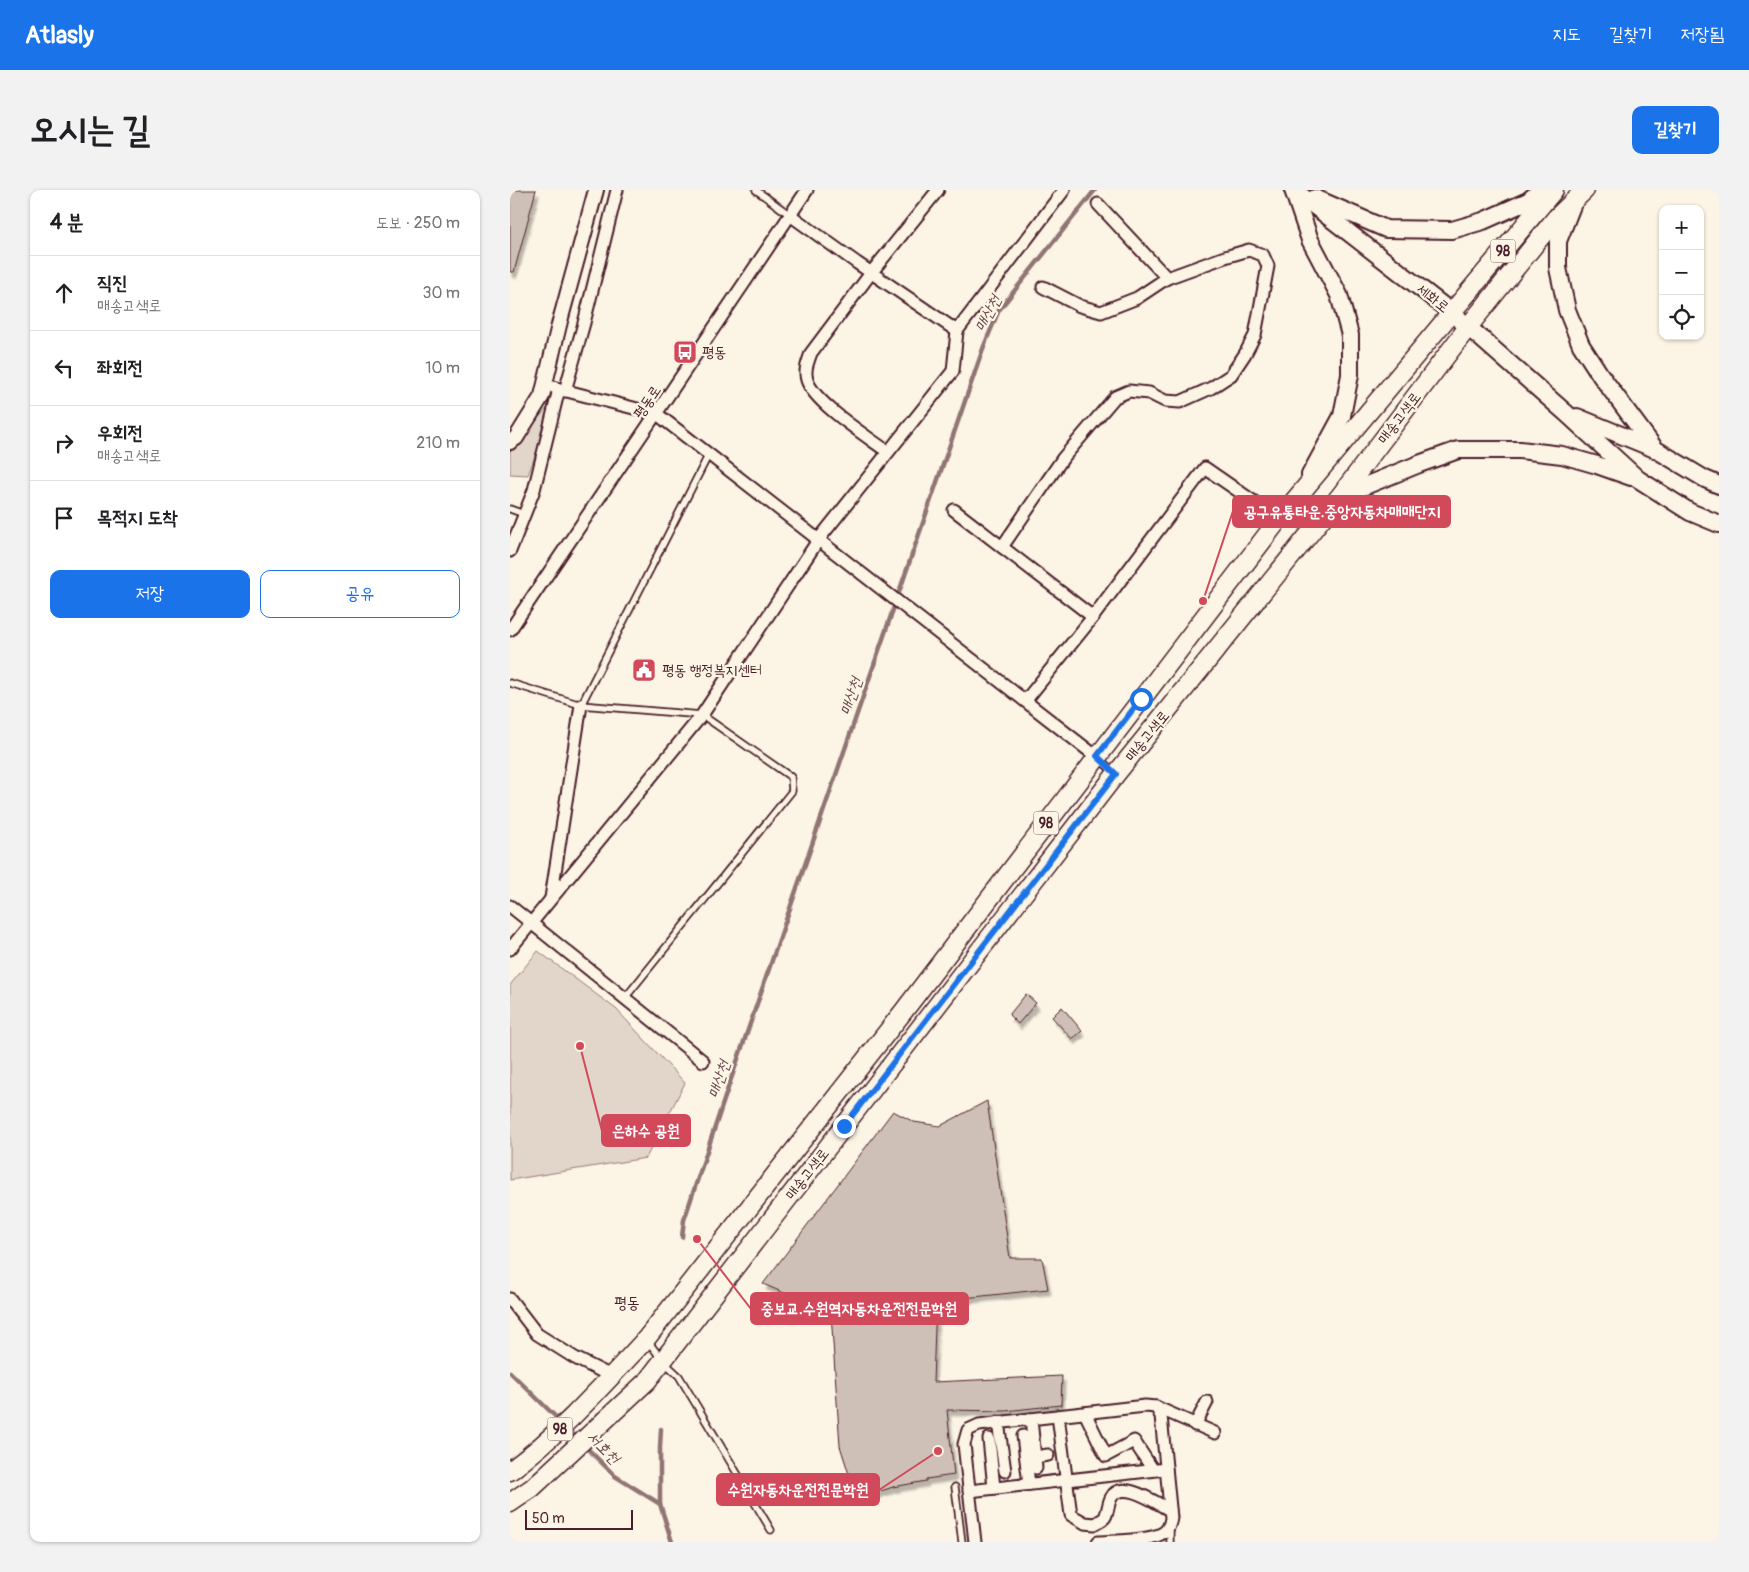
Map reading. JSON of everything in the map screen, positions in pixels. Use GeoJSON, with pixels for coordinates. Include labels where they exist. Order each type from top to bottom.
{"type":"FeatureCollection","features":[{"type":"Feature","properties":{"kind":"main road"},"geometry":{"type":"LineString","coordinates":[[1294,190],[1386,229],[1452,230],[1483,221],[1528,201],[1541,190]]}},
{"type":"Feature","properties":{"kind":"main road"},"geometry":{"type":"LineString","coordinates":[[1294,190],[1310,240],[1339,295],[1350,334],[1350,375],[1342,416],[1297,498]]}},
{"type":"Feature","properties":{"kind":"main road","name":"세화로"},"geometry":{"type":"LineString","coordinates":[[1294,190],[1452,312],[1638,479],[1690,512],[1719,524]]}},
{"type":"Feature","properties":{"kind":"main road","name":"매송고색로"},"geometry":{"type":"LineString","coordinates":[[513,1469],[549,1440],[646,1338],[903,1012],[1279,519],[1554,190]]}},
{"type":"Feature","properties":{"kind":"main road","name":"매송고색로"},"geometry":{"type":"LineString","coordinates":[[510,1503],[532,1488],[647,1381],[1116,774],[1340,496],[1468,327],[1556,218],[1585,190]]}},
{"type":"Feature","properties":{"kind":"main road"},"geometry":{"type":"LineString","coordinates":[[1572,203],[1558,242],[1558,268],[1567,310],[1581,346],[1654,449]]}},
{"type":"Feature","properties":{"kind":"main road","name":"세화로"},"geometry":{"type":"LineString","coordinates":[[1566,413],[1654,449],[1705,479],[1719,485]]}},
{"type":"Feature","properties":{"kind":"main road"},"geometry":{"type":"LineString","coordinates":[[1340,496],[1458,450],[1520,450],[1562,455],[1638,479]]}},
{"type":"Feature","properties":{"kind":"street"},"geometry":{"type":"LineString","coordinates":[[510,442],[516,438],[542,396],[596,190]]}},
{"type":"Feature","properties":{"kind":"street"},"geometry":{"type":"LineString","coordinates":[[510,551],[534,490],[562,390],[584,323],[617,190]]}},
{"type":"Feature","properties":{"kind":"street","name":"평동로"},"geometry":{"type":"LineString","coordinates":[[510,630],[807,190]]}},
{"type":"Feature","properties":{"kind":"street"},"geometry":{"type":"LineString","coordinates":[[888,452],[848,423],[812,391],[807,378],[806,367],[811,353],[871,273],[938,190]]}},
{"type":"Feature","properties":{"kind":"street"},"geometry":{"type":"LineString","coordinates":[[510,949],[702,715],[819,539],[953,371],[957,331],[1064,190]]}},
{"type":"Feature","properties":{"kind":"street"},"geometry":{"type":"LineString","coordinates":[[1098,204],[1167,278]]}},
{"type":"Feature","properties":{"kind":"street"},"geometry":{"type":"LineString","coordinates":[[790,215],[957,331]]}},
{"type":"Feature","properties":{"kind":"street"},"geometry":{"type":"LineString","coordinates":[[1002,547],[1063,458],[1115,397],[1129,391],[1149,393],[1165,401],[1180,402],[1211,388],[1231,375],[1255,334],[1268,266],[1263,255],[1249,250],[1167,278],[1136,298],[1101,312],[1080,306],[1043,287]]}},
{"type":"Feature","properties":{"kind":"street"},"geometry":{"type":"LineString","coordinates":[[545,385],[657,414],[1097,756]]}},
{"type":"Feature","properties":{"kind":"street"},"geometry":{"type":"LineString","coordinates":[[1026,700],[1093,617],[1205,468],[1279,519]]}},
{"type":"Feature","properties":{"kind":"street"},"geometry":{"type":"LineString","coordinates":[[954,510],[1093,617]]}},
{"type":"Feature","properties":{"kind":"street"},"geometry":{"type":"LineString","coordinates":[[551,898],[581,705]]}},
{"type":"Feature","properties":{"kind":"street"},"geometry":{"type":"LineString","coordinates":[[510,906],[703,1061]]}},
{"type":"Feature","properties":{"kind":"street"},"geometry":{"type":"LineString","coordinates":[[510,1299],[537,1334],[575,1358],[606,1382]]}},
{"type":"Feature","properties":{"kind":"street"},"geometry":{"type":"LineString","coordinates":[[1195,1425],[1207,1402]]}},
{"type":"Feature","properties":{"kind":"street"},"geometry":{"type":"LineString","coordinates":[[974,1542],[964,1444],[968,1430],[979,1425],[1145,1406],[1156,1407],[1215,1433]]}},
{"type":"Feature","properties":{"kind":"street"},"geometry":{"type":"LineString","coordinates":[[1098,1542],[1151,1537],[1163,1534],[1170,1526],[1161,1416],[1156,1407]]}},
{"type":"Feature","properties":{"kind":"street"},"geometry":{"type":"LineString","coordinates":[[1084,1413],[1106,1456],[1134,1441],[1154,1470]]}},
{"type":"Feature","properties":{"kind":"street"},"geometry":{"type":"LineString","coordinates":[[1058,1416],[1070,1515],[1085,1523],[1095,1524],[1105,1517],[1114,1492],[1122,1489],[1130,1490],[1170,1510]]}},
{"type":"Feature","properties":{"kind":"street"},"geometry":{"type":"LineString","coordinates":[[1031,1419],[1036,1462],[1048,1455]]}},
{"type":"Feature","properties":{"kind":"street"},"geometry":{"type":"LineString","coordinates":[[998,1422],[1007,1464]]}},
{"type":"Feature","properties":{"kind":"street"},"geometry":{"type":"LineString","coordinates":[[1012,1447],[1023,1441],[1029,1484]]}},
{"type":"Feature","properties":{"kind":"street"},"geometry":{"type":"LineString","coordinates":[[986,1448],[994,1488]]}},
{"type":"Feature","properties":{"kind":"street"},"geometry":{"type":"LineString","coordinates":[[969,1491],[1166,1469]]}},
{"type":"Feature","properties":{"kind":"lane"},"geometry":{"type":"LineString","coordinates":[[756,190],[790,215]]}},
{"type":"Feature","properties":{"kind":"lane"},"geometry":{"type":"LineString","coordinates":[[581,705],[709,454]]}},
{"type":"Feature","properties":{"kind":"lane"},"geometry":{"type":"LineString","coordinates":[[510,509],[524,514]]}},
{"type":"Feature","properties":{"kind":"lane"},"geometry":{"type":"LineString","coordinates":[[510,683],[581,705],[702,715],[791,777],[792,791],[625,998]]}},
{"type":"Feature","properties":{"kind":"lane"},"geometry":{"type":"LineString","coordinates":[[1097,756],[1116,774]]}},
{"type":"Feature","properties":{"kind":"lane"},"geometry":{"type":"LineString","coordinates":[[646,1338],[663,1361],[679,1376],[771,1530]]}},
{"type":"Feature","properties":{"kind":"lane"},"geometry":{"type":"LineString","coordinates":[[955,1487],[962,1542]]}},
{"type":"Feature","properties":{"kind":"lane"},"geometry":{"type":"LineString","coordinates":[[1170,1526],[1170,1542]]}},
{"type":"Feature","properties":{"kind":"shaded area"},"geometry":{"type":"Polygon","coordinates":[[[556,398],[528,475],[510,474],[510,446],[518,441],[556,398]]]}},
{"type":"Feature","properties":{"kind":"shaded area"},"geometry":{"type":"Polygon","coordinates":[[[538,951],[616,1009],[685,1083],[646,1158],[510,1180],[510,985],[538,951]]]}},
{"type":"Feature","properties":{"kind":"building"},"geometry":{"type":"Polygon","coordinates":[[[510,190],[536,190],[514,272],[510,272],[510,190]]]}},
{"type":"Feature","properties":{"kind":"building"},"geometry":{"type":"Polygon","coordinates":[[[1026,994],[1036,1003],[1018,1024],[1009,1015],[1026,994]]]}},
{"type":"Feature","properties":{"kind":"building"},"geometry":{"type":"Polygon","coordinates":[[[1062,1007],[1082,1031],[1072,1039],[1052,1017],[1062,1007]]]}},
{"type":"Feature","properties":{"kind":"building"},"geometry":{"type":"Polygon","coordinates":[[[987,1101],[1010,1258],[1042,1258],[1048,1289],[936,1301],[933,1382],[1062,1376],[1061,1405],[1005,1411],[947,1410],[954,1475],[893,1487],[857,1499],[840,1446],[831,1313],[763,1284],[893,1111],[914,1122],[940,1126],[987,1101]]]}},
{"type":"Feature","properties":{"kind":"waterway","name":"매산천"},"geometry":{"type":"LineString","coordinates":[[682,1237],[684,1220],[730,1082],[984,346],[999,310],[1095,190]]}},
{"type":"Feature","properties":{"kind":"waterway","name":"서호천"},"geometry":{"type":"LineString","coordinates":[[510,1372],[561,1422]]}},
{"type":"Feature","properties":{"kind":"waterway","name":"서호천"},"geometry":{"type":"LineString","coordinates":[[566,1427],[578,1439]]}},
{"type":"Feature","properties":{"kind":"waterway","name":"매산천"},"geometry":{"type":"LineString","coordinates":[[660,1504],[661,1429]]}},
{"type":"Feature","properties":{"kind":"waterway","name":"서호천"},"geometry":{"type":"LineString","coordinates":[[584,1445],[615,1476],[660,1504],[672,1542]]}},
{"type":"Feature","properties":{"kind":"place","name":"평동"},"geometry":{"type":"Point","coordinates":[685,352]}},
{"type":"Feature","properties":{"kind":"place","name":"공구유통타운.중앙자동차매매단지"},"geometry":{"type":"Point","coordinates":[1203,601]}},
{"type":"Feature","properties":{"kind":"place","name":"평동 행정복지센터"},"geometry":{"type":"Point","coordinates":[644,670]}},
{"type":"Feature","properties":{"kind":"place","name":"은하수 공원"},"geometry":{"type":"Point","coordinates":[580,1046]}},
{"type":"Feature","properties":{"kind":"place","name":"중보교.수원역자동차운전전문학원"},"geometry":{"type":"Point","coordinates":[697,1239]}},
{"type":"Feature","properties":{"kind":"place","name":"수원자동차운전전문학원"},"geometry":{"type":"Point","coordinates":[938,1451]}},
{"type":"Feature","properties":{"kind":"district","name":"평동"},"geometry":{"type":"Point","coordinates":[627,1302]}},
{"type":"Feature","properties":{"kind":"route"},"geometry":{"type":"LineString","coordinates":[[844,1126],[1116,774],[1097,756],[1141,699]]}}]}
